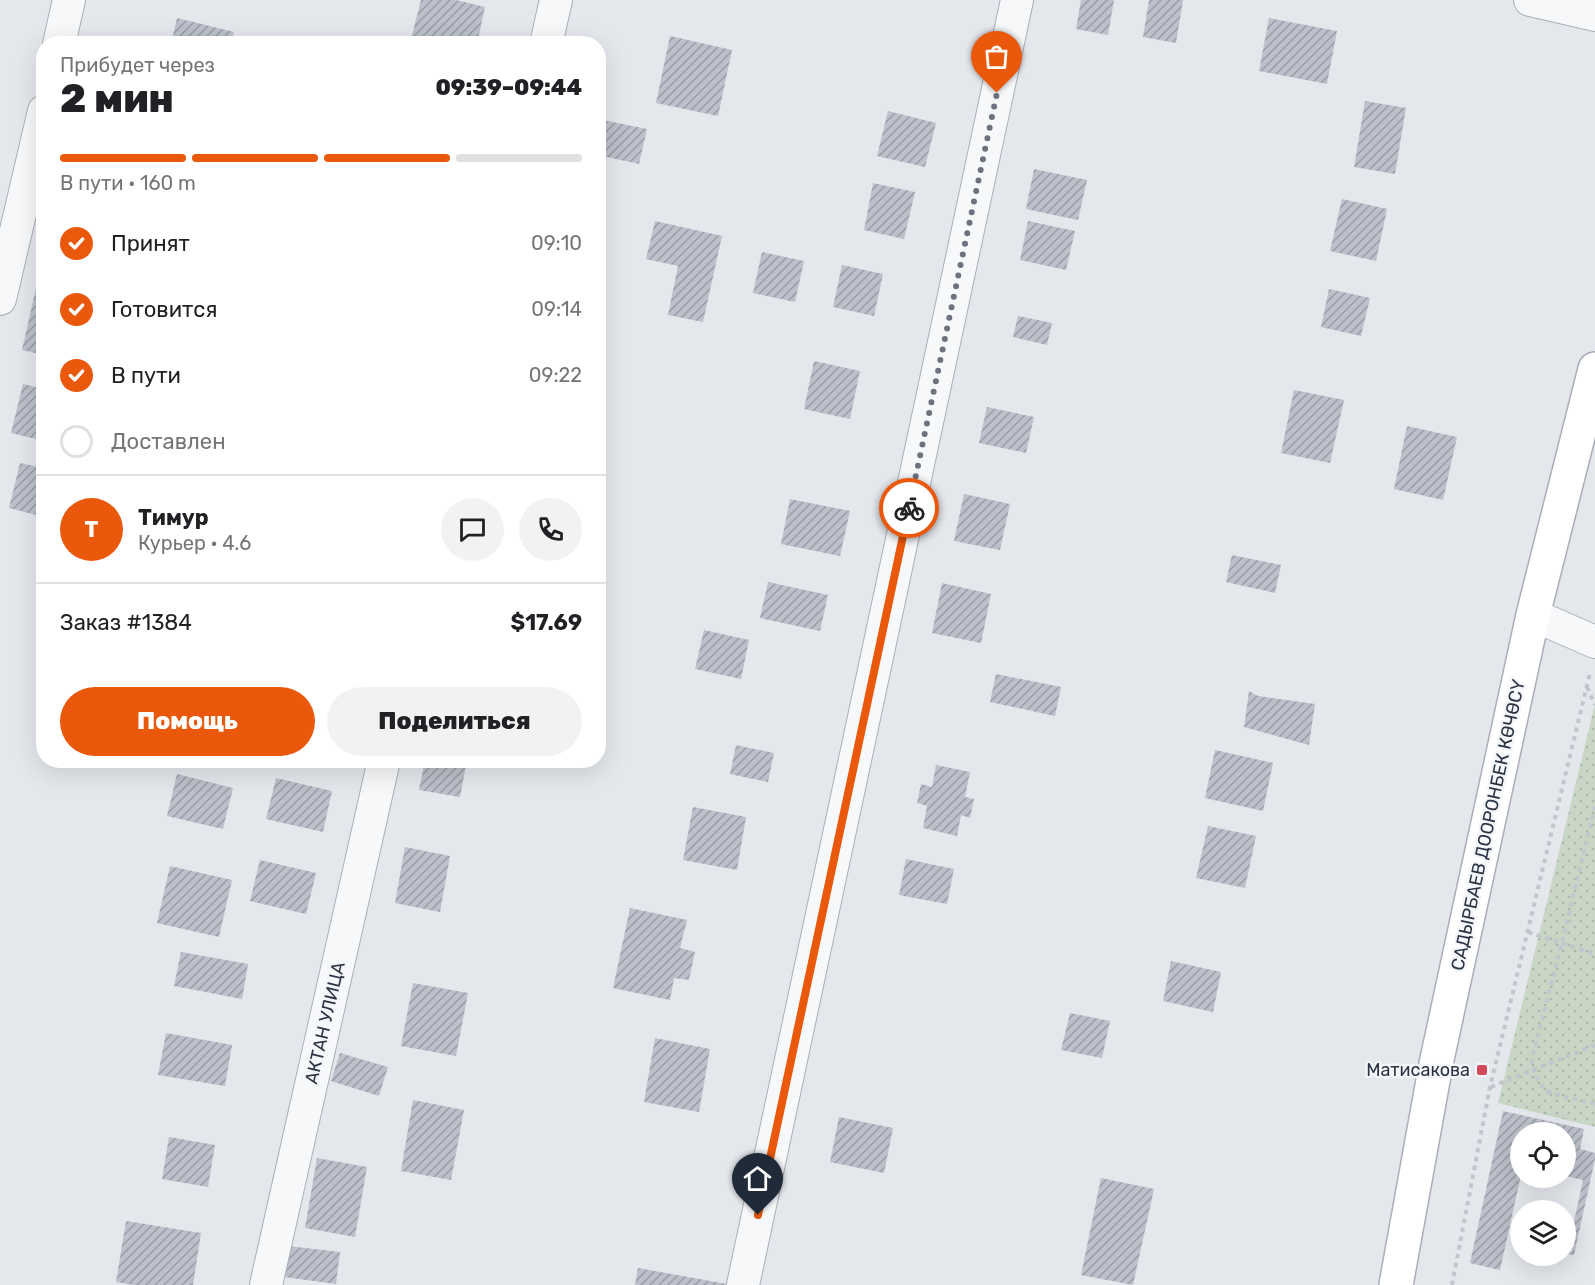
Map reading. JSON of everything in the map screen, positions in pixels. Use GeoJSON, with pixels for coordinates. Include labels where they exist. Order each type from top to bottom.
{"type":"FeatureCollection","features":[{"type":"Feature","properties":{"kind":"main road","name":"САДЫРБАЕВ ДООРОНБЕК КӨЧӨСҮ"},"geometry":{"type":"LineString","coordinates":[[1396,1285],[1436,1064],[1533,615],[1595,369]]}},
{"type":"Feature","properties":{"kind":"street"},"geometry":{"type":"LineString","coordinates":[[61,36],[69,0]]}},
{"type":"Feature","properties":{"kind":"street"},"geometry":{"type":"LineString","coordinates":[[548,36],[556,0]]}},
{"type":"Feature","properties":{"kind":"street"},"geometry":{"type":"LineString","coordinates":[[743,1285],[1017,0]]}},
{"type":"Feature","properties":{"kind":"street"},"geometry":{"type":"LineString","coordinates":[[1530,0],[1595,15]]}},
{"type":"Feature","properties":{"kind":"street"},"geometry":{"type":"LineString","coordinates":[[0,299],[36,145]]}},
{"type":"Feature","properties":{"kind":"street"},"geometry":{"type":"LineString","coordinates":[[1533,615],[1593,656]]}},
{"type":"Feature","properties":{"kind":"street","name":"АКТАН УЛИЦА"},"geometry":{"type":"LineString","coordinates":[[266,1285],[382,768]]}},
{"type":"Feature","properties":{"kind":"path"},"geometry":{"type":"LineString","coordinates":[[1452,1285],[1490,1087],[1593,656]]}},
{"type":"Feature","properties":{"kind":"path"},"geometry":{"type":"LineString","coordinates":[[1587,687],[1595,705]]}},
{"type":"Feature","properties":{"kind":"path"},"geometry":{"type":"LineString","coordinates":[[1595,806],[1532,1058],[1539,1083],[1550,1093],[1595,1104]]}},
{"type":"Feature","properties":{"kind":"path"},"geometry":{"type":"LineString","coordinates":[[1528,932],[1595,954]]}},
{"type":"Feature","properties":{"kind":"path"},"geometry":{"type":"LineString","coordinates":[[1490,1087],[1595,1045]]}},
{"type":"Feature","properties":{"kind":"green space"},"geometry":{"type":"Polygon","coordinates":[[[1595,704],[1595,1127],[1498,1103],[1595,704]]]}},
{"type":"Feature","properties":{"kind":"building"},"geometry":{"type":"Polygon","coordinates":[[[421,0],[456,0],[485,7],[479,36],[412,36],[421,0]]]}},
{"type":"Feature","properties":{"kind":"building"},"geometry":{"type":"Polygon","coordinates":[[[1081,0],[1114,0],[1108,35],[1076,29],[1081,0]]]}},
{"type":"Feature","properties":{"kind":"building"},"geometry":{"type":"Polygon","coordinates":[[[1149,0],[1183,0],[1176,43],[1143,37],[1149,0]]]}},
{"type":"Feature","properties":{"kind":"building"},"geometry":{"type":"Polygon","coordinates":[[[177,18],[234,32],[233,36],[173,36],[177,18]]]}},
{"type":"Feature","properties":{"kind":"building"},"geometry":{"type":"Polygon","coordinates":[[[1269,18],[1337,31],[1327,84],[1259,71],[1269,18]]]}},
{"type":"Feature","properties":{"kind":"building"},"geometry":{"type":"Polygon","coordinates":[[[670,36],[732,50],[718,116],[656,103],[670,36]]]}},
{"type":"Feature","properties":{"kind":"building"},"geometry":{"type":"Polygon","coordinates":[[[1365,101],[1406,108],[1395,174],[1354,167],[1365,101]]]}},
{"type":"Feature","properties":{"kind":"building"},"geometry":{"type":"Polygon","coordinates":[[[888,111],[936,123],[925,167],[877,156],[888,111]]]}},
{"type":"Feature","properties":{"kind":"building"},"geometry":{"type":"Polygon","coordinates":[[[606,121],[647,129],[639,164],[606,157],[606,121]]]}},
{"type":"Feature","properties":{"kind":"building"},"geometry":{"type":"Polygon","coordinates":[[[1034,169],[1087,180],[1078,220],[1026,209],[1034,169]]]}},
{"type":"Feature","properties":{"kind":"building"},"geometry":{"type":"Polygon","coordinates":[[[873,183],[915,192],[904,239],[864,230],[873,183]]]}},
{"type":"Feature","properties":{"kind":"building"},"geometry":{"type":"Polygon","coordinates":[[[1342,199],[1387,209],[1376,261],[1330,251],[1342,199]]]}},
{"type":"Feature","properties":{"kind":"building"},"geometry":{"type":"Polygon","coordinates":[[[655,221],[722,236],[703,322],[668,315],[678,266],[646,259],[655,221]]]}},
{"type":"Feature","properties":{"kind":"building"},"geometry":{"type":"Polygon","coordinates":[[[1028,221],[1075,231],[1066,270],[1020,260],[1028,221]]]}},
{"type":"Feature","properties":{"kind":"building"},"geometry":{"type":"Polygon","coordinates":[[[762,252],[804,261],[795,302],[753,293],[762,252]]]}},
{"type":"Feature","properties":{"kind":"building"},"geometry":{"type":"Polygon","coordinates":[[[842,265],[883,274],[874,316],[833,307],[842,265]]]}},
{"type":"Feature","properties":{"kind":"building"},"geometry":{"type":"Polygon","coordinates":[[[36,288],[36,353],[22,350],[36,288]]]}},
{"type":"Feature","properties":{"kind":"building"},"geometry":{"type":"Polygon","coordinates":[[[1329,289],[1370,298],[1361,336],[1321,327],[1329,289]]]}},
{"type":"Feature","properties":{"kind":"building"},"geometry":{"type":"Polygon","coordinates":[[[1018,316],[1052,323],[1047,345],[1013,337],[1018,316]]]}},
{"type":"Feature","properties":{"kind":"building"},"geometry":{"type":"Polygon","coordinates":[[[814,361],[860,371],[850,419],[804,409],[814,361]]]}},
{"type":"Feature","properties":{"kind":"building"},"geometry":{"type":"Polygon","coordinates":[[[23,384],[36,387],[36,439],[11,433],[23,384]]]}},
{"type":"Feature","properties":{"kind":"building"},"geometry":{"type":"Polygon","coordinates":[[[1294,390],[1344,400],[1330,463],[1281,453],[1294,390]]]}},
{"type":"Feature","properties":{"kind":"building"},"geometry":{"type":"Polygon","coordinates":[[[987,407],[1034,417],[1026,453],[979,443],[987,407]]]}},
{"type":"Feature","properties":{"kind":"building"},"geometry":{"type":"Polygon","coordinates":[[[1407,426],[1457,437],[1443,500],[1394,489],[1407,426]]]}},
{"type":"Feature","properties":{"kind":"building"},"geometry":{"type":"Polygon","coordinates":[[[20,463],[36,466],[36,515],[9,508],[20,463]]]}},
{"type":"Feature","properties":{"kind":"building"},"geometry":{"type":"Polygon","coordinates":[[[964,494],[1010,504],[1000,550],[954,541],[964,494]]]}},
{"type":"Feature","properties":{"kind":"building"},"geometry":{"type":"Polygon","coordinates":[[[790,499],[850,511],[840,556],[781,544],[790,499]]]}},
{"type":"Feature","properties":{"kind":"building"},"geometry":{"type":"Polygon","coordinates":[[[1232,555],[1281,565],[1275,593],[1226,582],[1232,555]]]}},
{"type":"Feature","properties":{"kind":"building"},"geometry":{"type":"Polygon","coordinates":[[[768,582],[828,595],[820,631],[760,618],[768,582]]]}},
{"type":"Feature","properties":{"kind":"building"},"geometry":{"type":"Polygon","coordinates":[[[942,583],[991,594],[981,643],[932,633],[942,583]]]}},
{"type":"Feature","properties":{"kind":"building"},"geometry":{"type":"Polygon","coordinates":[[[704,630],[749,640],[741,679],[695,669],[704,630]]]}},
{"type":"Feature","properties":{"kind":"building"},"geometry":{"type":"Polygon","coordinates":[[[996,674],[1061,687],[1055,716],[990,702],[996,674]]]}},
{"type":"Feature","properties":{"kind":"building"},"geometry":{"type":"Polygon","coordinates":[[[1249,691],[1258,696],[1315,704],[1309,745],[1244,727],[1249,691]]]}},
{"type":"Feature","properties":{"kind":"building"},"geometry":{"type":"Polygon","coordinates":[[[736,745],[774,753],[768,782],[730,774],[736,745]]]}},
{"type":"Feature","properties":{"kind":"building"},"geometry":{"type":"Polygon","coordinates":[[[1215,750],[1273,763],[1263,811],[1205,798],[1215,750]]]}},
{"type":"Feature","properties":{"kind":"building"},"geometry":{"type":"Polygon","coordinates":[[[936,765],[970,772],[965,797],[974,799],[970,818],[961,815],[957,836],[923,828],[927,806],[917,803],[921,784],[932,787],[936,765]]]}},
{"type":"Feature","properties":{"kind":"building"},"geometry":{"type":"Polygon","coordinates":[[[423,768],[465,768],[460,797],[419,790],[423,768]]]}},
{"type":"Feature","properties":{"kind":"building"},"geometry":{"type":"Polygon","coordinates":[[[177,774],[233,788],[223,829],[167,816],[177,774]]]}},
{"type":"Feature","properties":{"kind":"building"},"geometry":{"type":"Polygon","coordinates":[[[276,778],[332,791],[323,832],[266,819],[276,778]]]}},
{"type":"Feature","properties":{"kind":"building"},"geometry":{"type":"Polygon","coordinates":[[[693,807],[746,817],[737,870],[683,860],[693,807]]]}},
{"type":"Feature","properties":{"kind":"building"},"geometry":{"type":"Polygon","coordinates":[[[1208,826],[1256,836],[1245,888],[1196,878],[1208,826]]]}},
{"type":"Feature","properties":{"kind":"building"},"geometry":{"type":"Polygon","coordinates":[[[405,847],[450,856],[440,912],[395,903],[405,847]]]}},
{"type":"Feature","properties":{"kind":"building"},"geometry":{"type":"Polygon","coordinates":[[[906,859],[954,869],[947,904],[899,895],[906,859]]]}},
{"type":"Feature","properties":{"kind":"building"},"geometry":{"type":"Polygon","coordinates":[[[260,860],[316,873],[306,914],[250,901],[260,860]]]}},
{"type":"Feature","properties":{"kind":"building"},"geometry":{"type":"Polygon","coordinates":[[[170,866],[232,880],[219,937],[157,923],[170,866]]]}},
{"type":"Feature","properties":{"kind":"building"},"geometry":{"type":"Polygon","coordinates":[[[630,908],[687,920],[680,948],[695,952],[689,980],[674,978],[670,1000],[613,988],[630,908]]]}},
{"type":"Feature","properties":{"kind":"building"},"geometry":{"type":"Polygon","coordinates":[[[181,952],[248,964],[242,999],[174,986],[181,952]]]}},
{"type":"Feature","properties":{"kind":"building"},"geometry":{"type":"Polygon","coordinates":[[[1171,961],[1221,972],[1213,1012],[1163,1001],[1171,961]]]}},
{"type":"Feature","properties":{"kind":"building"},"geometry":{"type":"Polygon","coordinates":[[[413,983],[468,993],[456,1056],[401,1046],[413,983]]]}},
{"type":"Feature","properties":{"kind":"building"},"geometry":{"type":"Polygon","coordinates":[[[1070,1013],[1110,1021],[1102,1058],[1061,1050],[1070,1013]]]}},
{"type":"Feature","properties":{"kind":"building"},"geometry":{"type":"Polygon","coordinates":[[[166,1033],[232,1045],[225,1086],[158,1075],[166,1033]]]}},
{"type":"Feature","properties":{"kind":"building"},"geometry":{"type":"Polygon","coordinates":[[[655,1038],[710,1049],[699,1112],[644,1102],[655,1038]]]}},
{"type":"Feature","properties":{"kind":"building"},"geometry":{"type":"Polygon","coordinates":[[[340,1053],[388,1067],[379,1096],[331,1081],[340,1053]]]}},
{"type":"Feature","properties":{"kind":"building"},"geometry":{"type":"Polygon","coordinates":[[[413,1100],[464,1110],[451,1180],[401,1171],[413,1100]]]}},
{"type":"Feature","properties":{"kind":"building"},"geometry":{"type":"Polygon","coordinates":[[[1503,1111],[1552,1122],[1510,1122],[1510,1188],[1518,1188],[1515,1200],[1510,1200],[1510,1225],[1500,1270],[1470,1263],[1503,1111]]]}},
{"type":"Feature","properties":{"kind":"building"},"geometry":{"type":"Polygon","coordinates":[[[839,1117],[893,1128],[884,1173],[830,1162],[839,1117]]]}},
{"type":"Feature","properties":{"kind":"building"},"geometry":{"type":"Polygon","coordinates":[[[1576,1127],[1584,1129],[1580,1149],[1595,1153],[1595,1159],[1576,1246],[1576,1212],[1583,1180],[1576,1178],[1576,1127]]]}},
{"type":"Feature","properties":{"kind":"building"},"geometry":{"type":"Polygon","coordinates":[[[169,1137],[215,1145],[208,1187],[162,1179],[169,1137]]]}},
{"type":"Feature","properties":{"kind":"building"},"geometry":{"type":"Polygon","coordinates":[[[317,1158],[367,1167],[355,1237],[305,1228],[317,1158]]]}},
{"type":"Feature","properties":{"kind":"building"},"geometry":{"type":"Polygon","coordinates":[[[1101,1178],[1154,1189],[1133,1285],[1081,1275],[1101,1178]]]}},
{"type":"Feature","properties":{"kind":"building"},"geometry":{"type":"Polygon","coordinates":[[[126,1221],[201,1233],[193,1285],[133,1285],[116,1282],[126,1221]]]}},
{"type":"Feature","properties":{"kind":"building"},"geometry":{"type":"Polygon","coordinates":[[[288,1246],[340,1252],[336,1284],[284,1277],[288,1246]]]}},
{"type":"Feature","properties":{"kind":"building"},"geometry":{"type":"Polygon","coordinates":[[[638,1268],[727,1284],[727,1285],[635,1285],[638,1268]]]}},
{"type":"Feature","properties":{"kind":"way so far"},"geometry":{"type":"LineString","coordinates":[[909,508],[997,93]]}},
{"type":"Feature","properties":{"kind":"place","name":"Матисакова"},"geometry":{"type":"Point","coordinates":[1482,1070]}},
{"type":"Feature","properties":{"kind":"route"},"geometry":{"type":"LineString","coordinates":[[758,1215],[909,508]]}}]}
